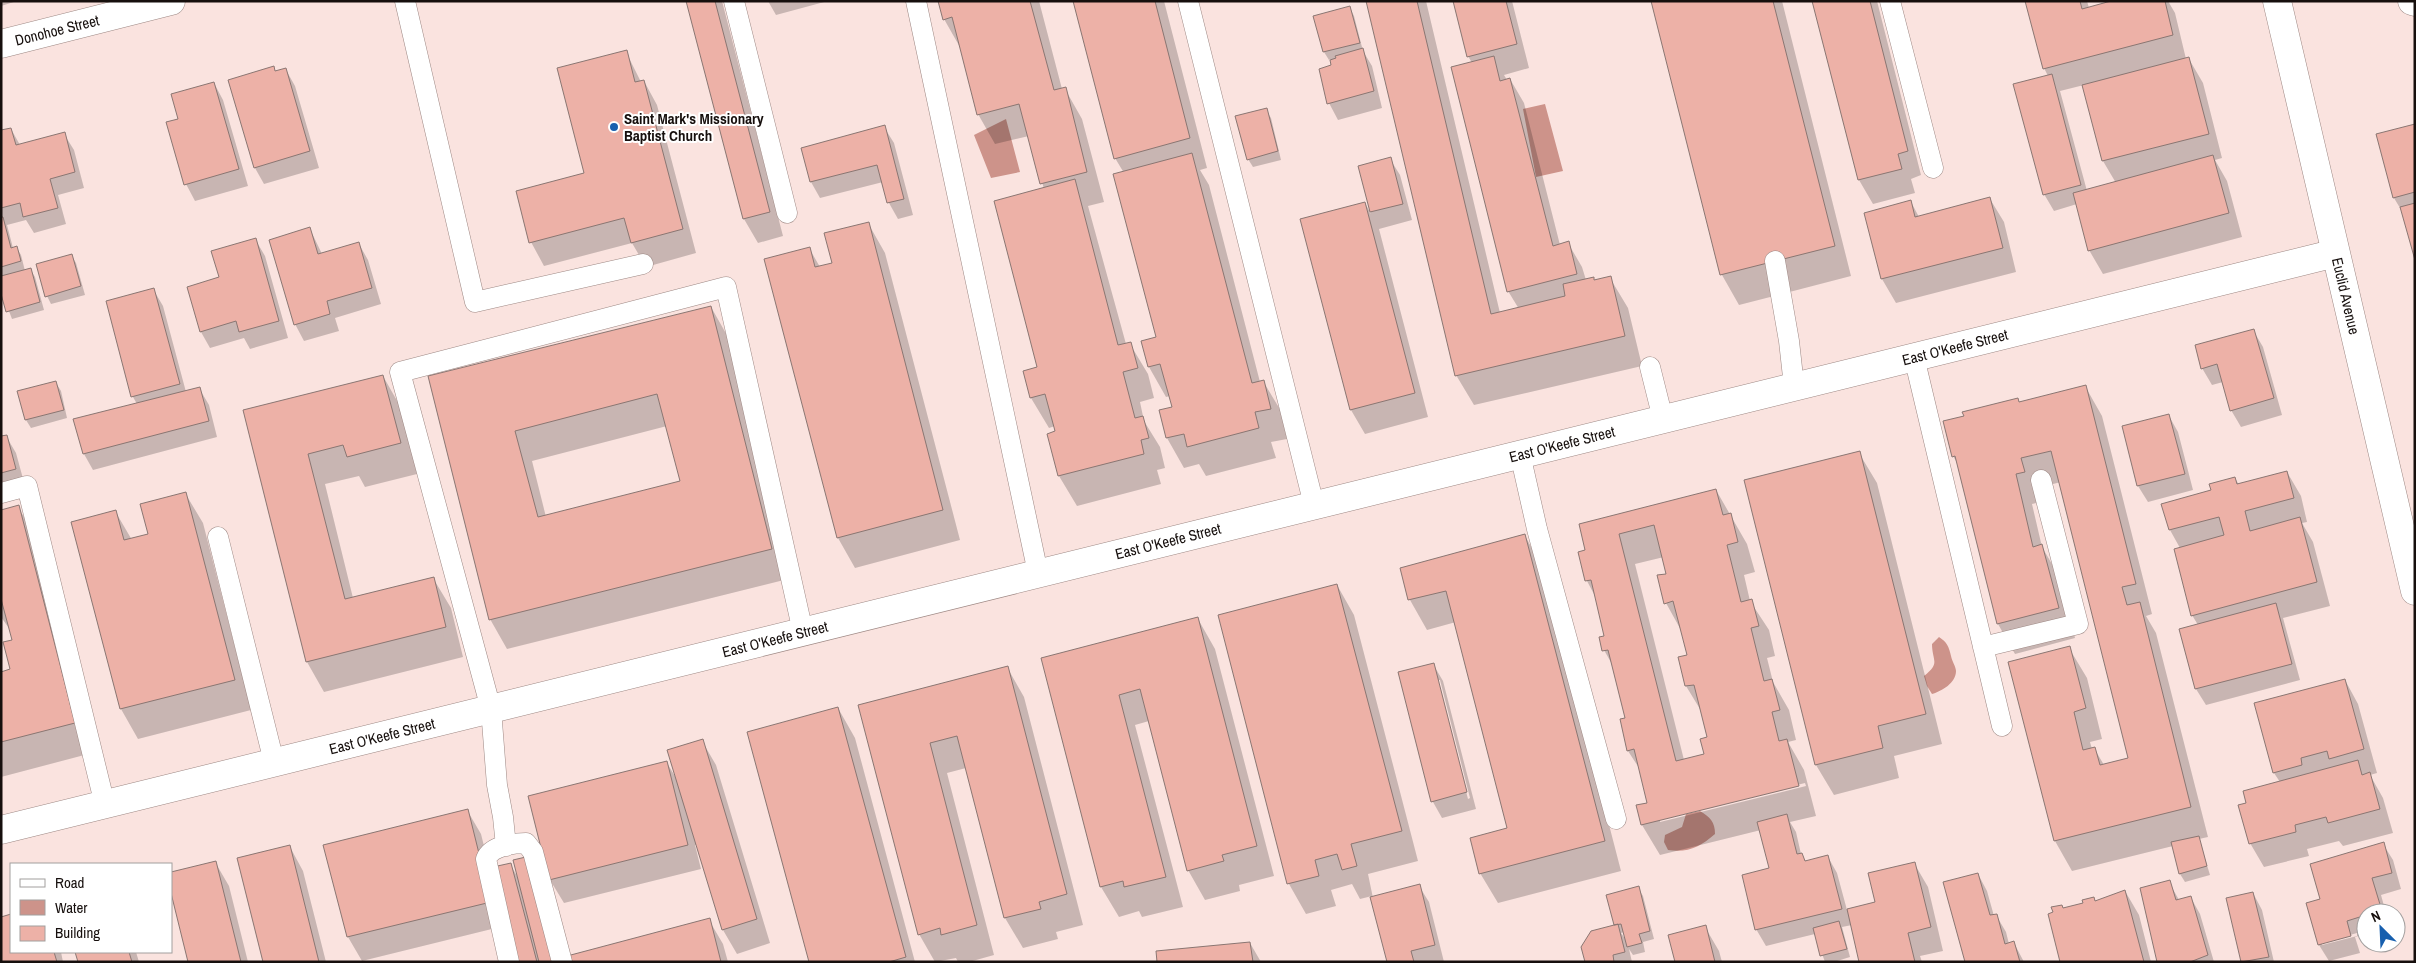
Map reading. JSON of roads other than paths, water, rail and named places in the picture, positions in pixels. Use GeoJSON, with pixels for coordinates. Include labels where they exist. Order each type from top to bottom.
{"type":"FeatureCollection","features":[{"type":"Feature","properties":{"kind":"street","name":"Donohoe Street"},"geometry":{"type":"LineString","coordinates":[[1,44],[141,5],[171,1]]}},
{"type":"Feature","properties":{"kind":"street","name":"Euclid Avenue"},"geometry":{"type":"LineString","coordinates":[[2277,1],[2415,591]]}},
{"type":"Feature","properties":{"kind":"street","name":"East O'Keefe Street"},"geometry":{"type":"LineString","coordinates":[[1,830],[2336,253]]}},
{"type":"Feature","properties":{"kind":"lane"},"geometry":{"type":"LineString","coordinates":[[405,1],[475,302],[643,264]]}},
{"type":"Feature","properties":{"kind":"lane"},"geometry":{"type":"LineString","coordinates":[[734,1],[787,213]]}},
{"type":"Feature","properties":{"kind":"lane"},"geometry":{"type":"LineString","coordinates":[[916,1],[1038,573]]}},
{"type":"Feature","properties":{"kind":"lane"},"geometry":{"type":"LineString","coordinates":[[1188,1],[1314,505]]}},
{"type":"Feature","properties":{"kind":"lane"},"geometry":{"type":"LineString","coordinates":[[1890,1],[1933,168]]}},
{"type":"Feature","properties":{"kind":"lane"},"geometry":{"type":"LineString","coordinates":[[1775,261],[1789,341],[1794,386]]}},
{"type":"Feature","properties":{"kind":"lane"},"geometry":{"type":"LineString","coordinates":[[506,846],[503,817],[496,785],[491,709],[400,372],[726,288],[803,632]]}},
{"type":"Feature","properties":{"kind":"lane"},"geometry":{"type":"LineString","coordinates":[[1914,357],[2002,726]]}},
{"type":"Feature","properties":{"kind":"lane"},"geometry":{"type":"LineString","coordinates":[[1650,367],[1663,419]]}},
{"type":"Feature","properties":{"kind":"lane"},"geometry":{"type":"LineString","coordinates":[[1520,454],[1537,529],[1616,819]]}},
{"type":"Feature","properties":{"kind":"lane"},"geometry":{"type":"LineString","coordinates":[[1982,647],[2078,624],[2041,480]]}},
{"type":"Feature","properties":{"kind":"lane"},"geometry":{"type":"LineString","coordinates":[[1,493],[27,486],[105,805]]}},
{"type":"Feature","properties":{"kind":"lane"},"geometry":{"type":"LineString","coordinates":[[218,537],[274,762]]}},
{"type":"Feature","properties":{"kind":"lane"},"geometry":{"type":"LineString","coordinates":[[509,962],[486,859],[491,852],[506,846],[526,843],[533,852],[562,962]]}},
{"type":"Feature","properties":{"kind":"water"},"geometry":{"type":"Polygon","coordinates":[[[1545,104],[1563,171],[1536,177],[1523,109],[1545,104]]]}},
{"type":"Feature","properties":{"kind":"water"},"geometry":{"type":"Polygon","coordinates":[[[1006,119],[1020,172],[991,178],[974,135],[1006,119]]]}},
{"type":"Feature","properties":{"kind":"water"},"geometry":{"type":"Polygon","coordinates":[[[1939,637],[1948,647],[1956,671],[1951,683],[1944,689],[1932,694],[1924,676],[1934,665],[1932,644],[1939,637]]]}},
{"type":"Feature","properties":{"kind":"water"},"geometry":{"type":"Polygon","coordinates":[[[1700,811],[1711,820],[1715,834],[1688,850],[1668,850],[1664,842],[1665,835],[1682,827],[1686,814],[1700,811]]]}},
{"type":"Feature","properties":{"kind":"place","name":"Saint Mark's Missionary Baptist Church"},"geometry":{"type":"Point","coordinates":[614,127]}}]}
